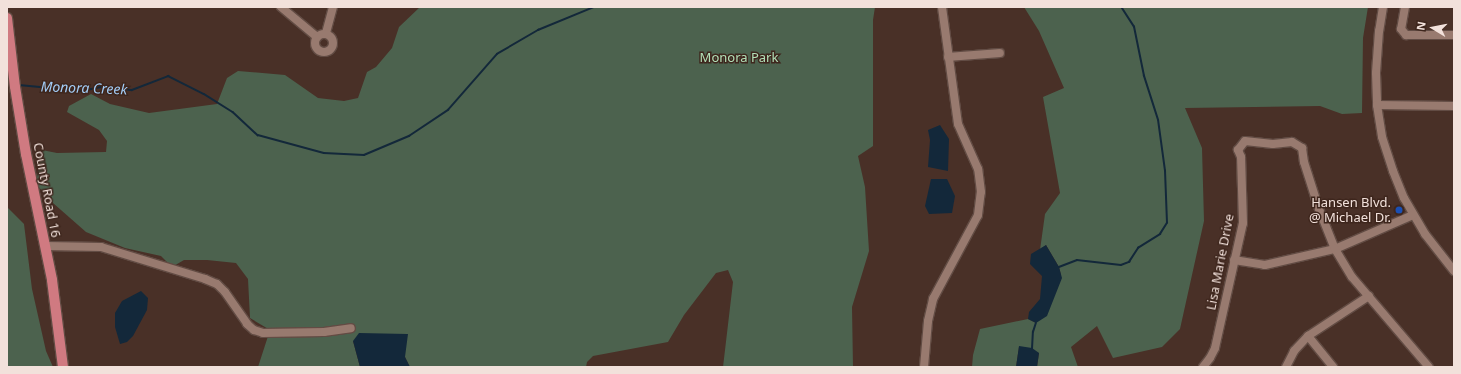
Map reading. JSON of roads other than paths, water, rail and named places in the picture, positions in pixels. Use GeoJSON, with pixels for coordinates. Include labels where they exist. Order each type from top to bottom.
{"type":"FeatureCollection","features":[{"type":"Feature","properties":{"kind":"main road","name":"County Road 16"},"geometry":{"type":"LineString","coordinates":[[7,18],[15,87],[26,154],[56,305],[63,367]]}},
{"type":"Feature","properties":{"kind":"street"},"geometry":{"type":"LineString","coordinates":[[281,7],[317,37]]}},
{"type":"Feature","properties":{"kind":"street"},"geometry":{"type":"LineString","coordinates":[[326,33],[333,7]]}},
{"type":"Feature","properties":{"kind":"street"},"geometry":{"type":"LineString","coordinates":[[924,367],[928,321],[933,299],[978,214],[981,192],[978,169],[958,124],[942,7]]}},
{"type":"Feature","properties":{"kind":"street"},"geometry":{"type":"LineString","coordinates":[[1383,7],[1378,31],[1377,105],[1382,137],[1393,171],[1413,215],[1438,252],[1454,271]]}},
{"type":"Feature","properties":{"kind":"street"},"geometry":{"type":"LineString","coordinates":[[1405,7],[1401,29],[1406,35],[1454,36]]}},
{"type":"Feature","properties":{"kind":"street"},"geometry":{"type":"LineString","coordinates":[[326,33],[331,36],[334,41],[333,48],[328,52],[322,52],[317,49],[315,43],[317,37],[326,33]]}},
{"type":"Feature","properties":{"kind":"street"},"geometry":{"type":"LineString","coordinates":[[948,57],[1000,53]]}},
{"type":"Feature","properties":{"kind":"street"},"geometry":{"type":"LineString","coordinates":[[1377,105],[1454,106]]}},
{"type":"Feature","properties":{"kind":"street","name":"Lisa Marie Drive"},"geometry":{"type":"LineString","coordinates":[[1203,367],[1215,348],[1243,223],[1241,157],[1238,150],[1245,141],[1273,144],[1292,142],[1302,148],[1319,209],[1335,249],[1352,277],[1429,367]]}},
{"type":"Feature","properties":{"kind":"street"},"geometry":{"type":"LineString","coordinates":[[1234,260],[1265,265],[1335,249],[1413,215]]}},
{"type":"Feature","properties":{"kind":"street"},"geometry":{"type":"LineString","coordinates":[[45,246],[101,247],[205,279],[217,284],[225,292],[246,324],[254,330],[263,332],[324,332],[351,328]]}},
{"type":"Feature","properties":{"kind":"street"},"geometry":{"type":"LineString","coordinates":[[1286,367],[1294,351],[1308,336],[1369,296]]}},
{"type":"Feature","properties":{"kind":"street"},"geometry":{"type":"LineString","coordinates":[[1308,336],[1333,367]]}},
{"type":"Feature","properties":{"kind":"water"},"geometry":{"type":"Polygon","coordinates":[[[940,125],[949,139],[948,171],[928,167],[930,140],[928,130],[940,125]]]}},
{"type":"Feature","properties":{"kind":"water"},"geometry":{"type":"Polygon","coordinates":[[[931,179],[947,179],[955,196],[952,213],[929,214],[925,206],[931,179]]]}},
{"type":"Feature","properties":{"kind":"water"},"geometry":{"type":"Polygon","coordinates":[[[1046,245],[1059,267],[1062,278],[1047,316],[1036,323],[1028,319],[1029,312],[1040,299],[1042,276],[1030,264],[1031,254],[1046,245]]]}},
{"type":"Feature","properties":{"kind":"water"},"geometry":{"type":"Polygon","coordinates":[[[141,291],[148,298],[147,310],[133,336],[127,342],[120,344],[115,327],[115,313],[122,301],[141,291]]]}},
{"type":"Feature","properties":{"kind":"water"},"geometry":{"type":"Polygon","coordinates":[[[359,333],[408,334],[405,357],[410,367],[360,367],[353,341],[359,333]]]}},
{"type":"Feature","properties":{"kind":"water"},"geometry":{"type":"Polygon","coordinates":[[[1019,346],[1032,348],[1039,353],[1037,367],[1016,367],[1019,346]]]}},
{"type":"Feature","properties":{"kind":"waterway","name":"Monora Creek"},"geometry":{"type":"LineString","coordinates":[[19,85],[82,91],[106,86],[132,90],[168,76],[204,94],[233,112],[258,135],[324,153],[364,155],[409,136],[448,110],[497,54],[538,30],[594,7]]}},
{"type":"Feature","properties":{"kind":"waterway"},"geometry":{"type":"LineString","coordinates":[[1059,267],[1077,260],[1121,265],[1129,262],[1138,248],[1160,234],[1167,223],[1165,171],[1158,120],[1144,76],[1134,27],[1121,7]]}},
{"type":"Feature","properties":{"kind":"waterway"},"geometry":{"type":"LineString","coordinates":[[1032,349],[1033,332],[1036,323]]}},
{"type":"Feature","properties":{"kind":"place","name":"Hansen Blvd. @ Michael Dr."},"geometry":{"type":"Point","coordinates":[1399,210]}},
{"type":"Feature","properties":{"kind":"park label","name":"Monora Park"},"geometry":{"type":"Point","coordinates":[739,57]}}]}
